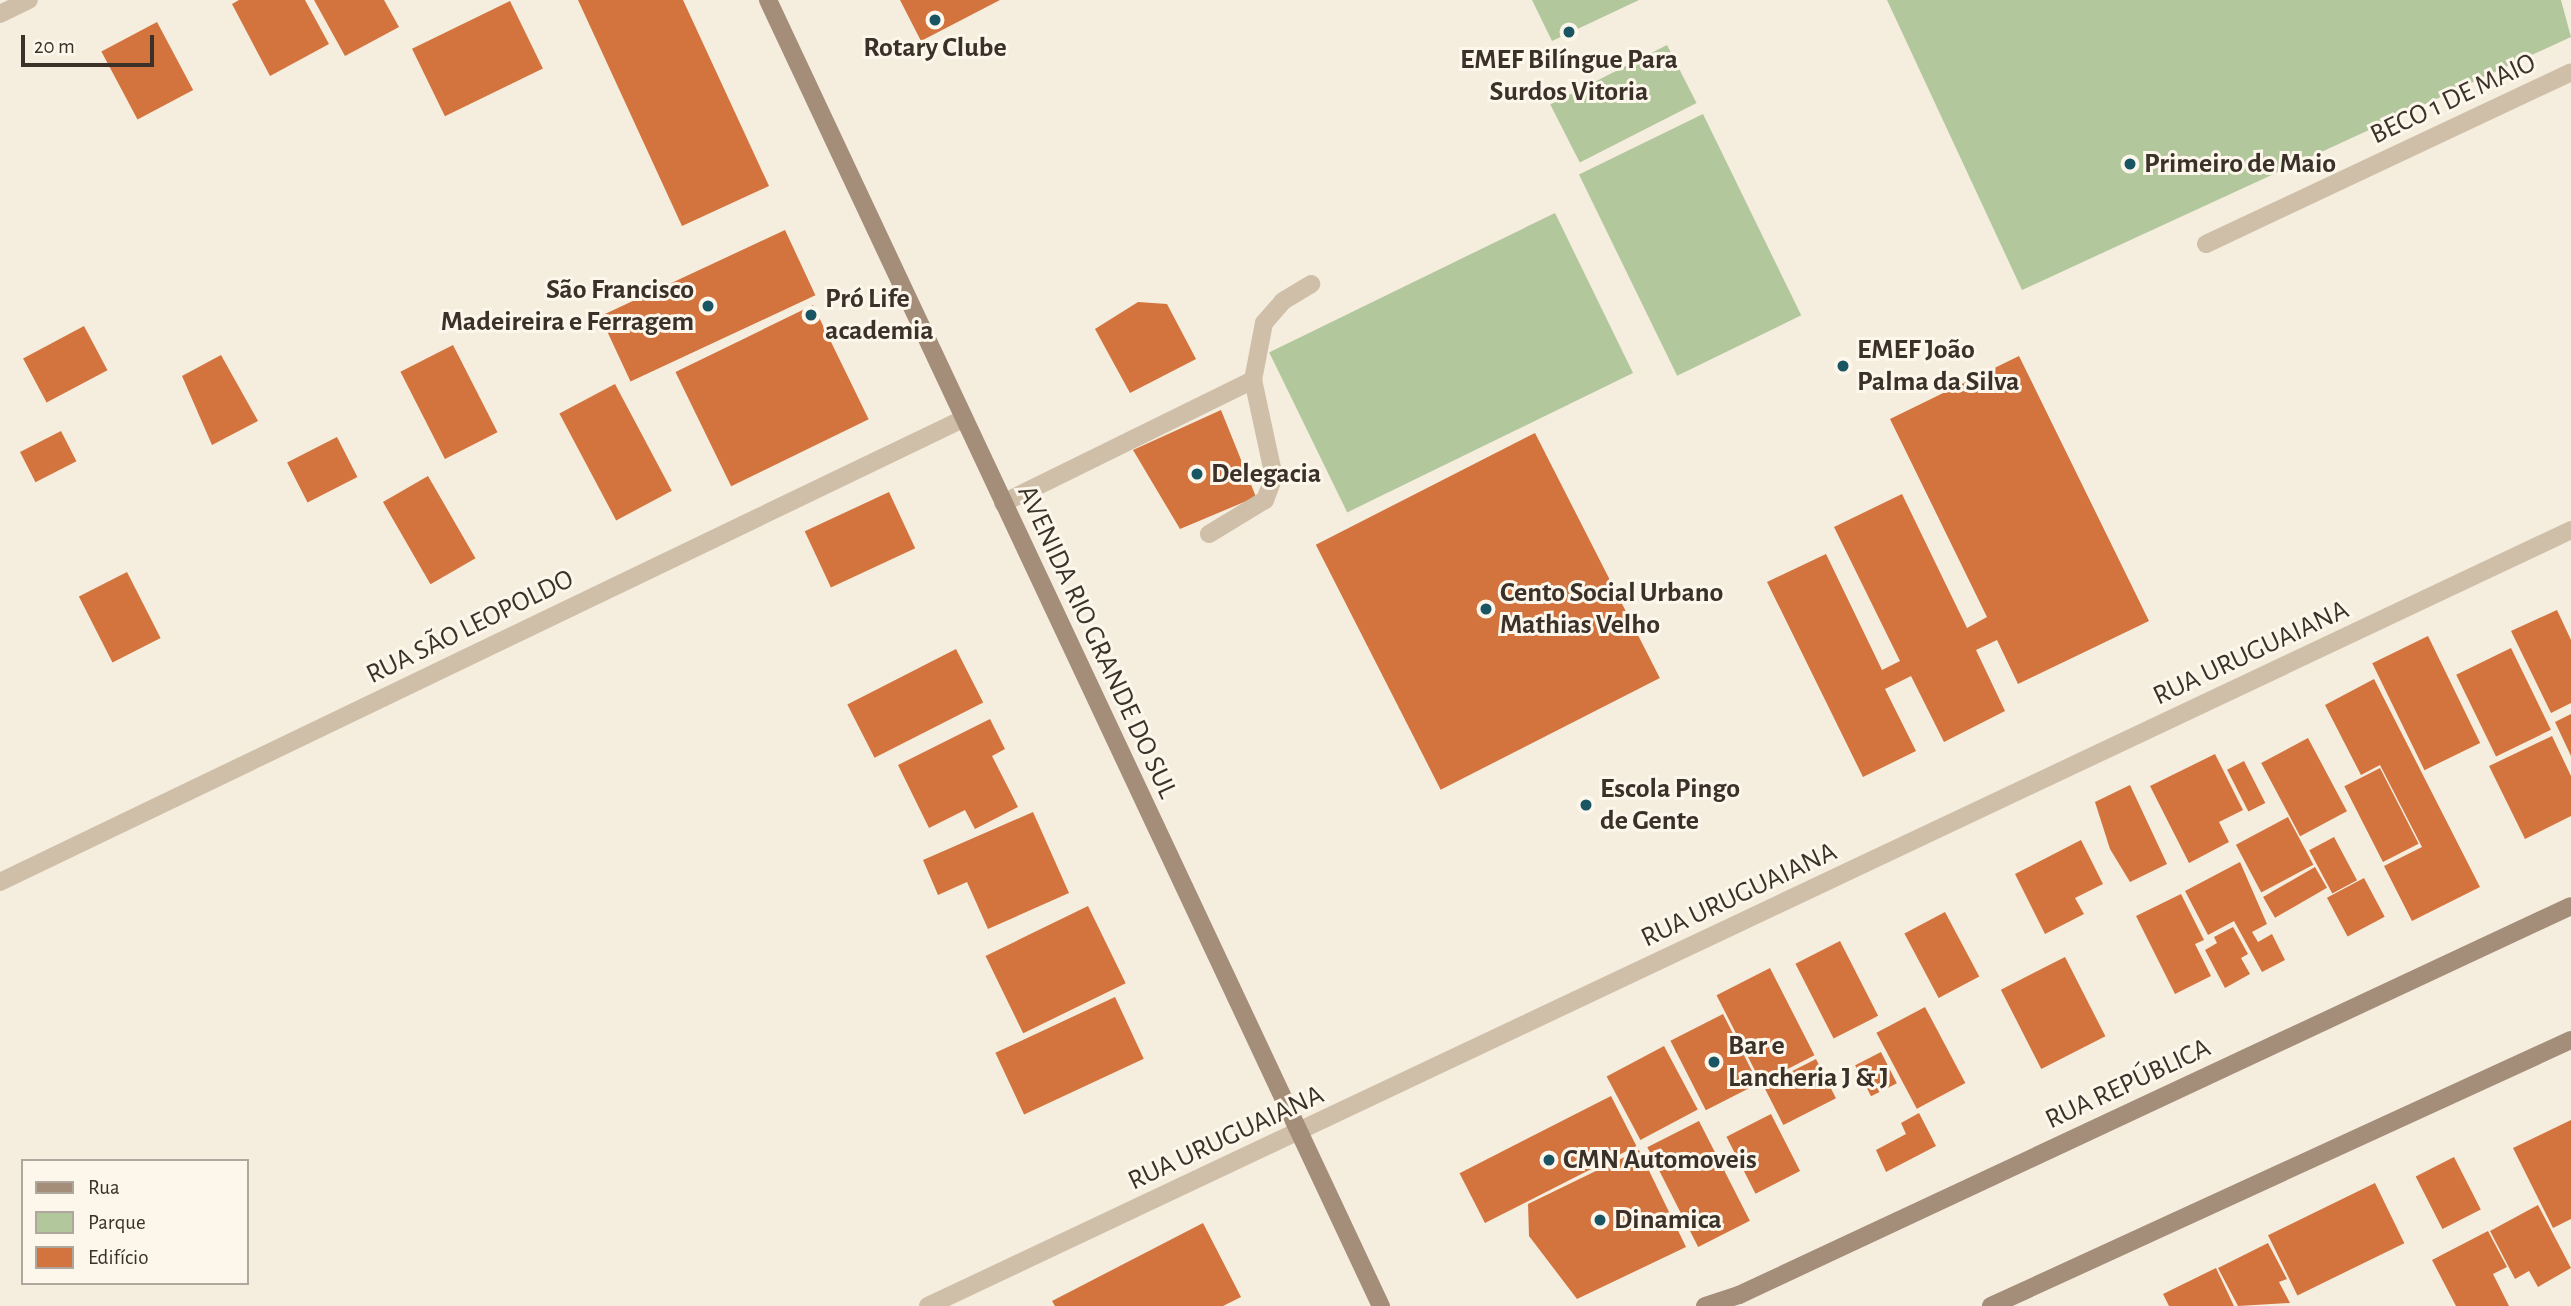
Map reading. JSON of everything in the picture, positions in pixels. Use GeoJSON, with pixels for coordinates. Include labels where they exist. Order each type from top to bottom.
{"type":"FeatureCollection","features":[{"type":"Feature","properties":{"kind":"main road","name":"AVENIDA RIO GRANDE DO SUL"},"geometry":{"type":"LineString","coordinates":[[768,0],[1297,1133],[1381,1306]]}},
{"type":"Feature","properties":{"kind":"main road","name":"RUA REPÚBLICA"},"geometry":{"type":"LineString","coordinates":[[1705,1306],[2571,906]]}},
{"type":"Feature","properties":{"kind":"main road"},"geometry":{"type":"LineString","coordinates":[[1991,1306],[2571,1040]]}},
{"type":"Feature","properties":{"kind":"street"},"geometry":{"type":"LineString","coordinates":[[0,14],[30,0]]}},
{"type":"Feature","properties":{"kind":"street","name":"BECO 1 DE MAIO"},"geometry":{"type":"LineString","coordinates":[[2206,244],[2571,72]]}},
{"type":"Feature","properties":{"kind":"street"},"geometry":{"type":"LineString","coordinates":[[1209,534],[1265,500],[1274,477],[1253,380],[1264,323],[1283,301],[1311,284]]}},
{"type":"Feature","properties":{"kind":"street"},"geometry":{"type":"LineString","coordinates":[[1003,503],[1253,380]]}},
{"type":"Feature","properties":{"kind":"street","name":"RUA SÃO LEOPOLDO"},"geometry":{"type":"LineString","coordinates":[[0,882],[963,419]]}},
{"type":"Feature","properties":{"kind":"street","name":"RUA URUGUAIANA"},"geometry":{"type":"LineString","coordinates":[[928,1306],[2571,530]]}},
{"type":"Feature","properties":{"kind":"green space"},"geometry":{"type":"Polygon","coordinates":[[[1532,0],[1639,0],[1552,41],[1532,0]]]}},
{"type":"Feature","properties":{"kind":"green space","name":"Primeiro de Maio"},"geometry":{"type":"Polygon","coordinates":[[[1887,0],[2561,0],[2571,37],[2022,290],[1887,0]]]}},
{"type":"Feature","properties":{"kind":"green space"},"geometry":{"type":"Polygon","coordinates":[[[1667,45],[1697,103],[1580,162],[1550,104],[1667,45]]]}},
{"type":"Feature","properties":{"kind":"green space"},"geometry":{"type":"Polygon","coordinates":[[[1703,114],[1801,315],[1677,376],[1579,174],[1703,114]]]}},
{"type":"Feature","properties":{"kind":"green space"},"geometry":{"type":"Polygon","coordinates":[[[1555,213],[1633,373],[1347,512],[1269,352],[1555,213]]]}},
{"type":"Feature","properties":{"kind":"building"},"geometry":{"type":"Polygon","coordinates":[[[239,0],[305,0],[329,44],[270,76],[232,4],[239,0]]]}},
{"type":"Feature","properties":{"kind":"building"},"geometry":{"type":"Polygon","coordinates":[[[314,0],[384,0],[399,27],[345,56],[314,0]]]}},
{"type":"Feature","properties":{"kind":"building"},"geometry":{"type":"Polygon","coordinates":[[[578,0],[683,0],[769,186],[682,226],[578,0]]]}},
{"type":"Feature","properties":{"kind":"building","name":"Rotary Clube"},"geometry":{"type":"Polygon","coordinates":[[[900,0],[1000,0],[921,41],[900,0]]]}},
{"type":"Feature","properties":{"kind":"building"},"geometry":{"type":"Polygon","coordinates":[[[510,1],[543,68],[445,116],[412,49],[510,1]]]}},
{"type":"Feature","properties":{"kind":"building"},"geometry":{"type":"Polygon","coordinates":[[[157,22],[193,90],[138,120],[101,52],[157,22]]]}},
{"type":"Feature","properties":{"kind":"building","name":"São Francisco Madeireira e Ferragem"},"geometry":{"type":"Polygon","coordinates":[[[785,230],[815,295],[631,381],[600,316],[785,230]]]}},
{"type":"Feature","properties":{"kind":"building"},"geometry":{"type":"Polygon","coordinates":[[[1138,302],[1167,304],[1196,359],[1130,393],[1095,329],[1138,302]]]}},
{"type":"Feature","properties":{"kind":"building"},"geometry":{"type":"Polygon","coordinates":[[[813,305],[869,419],[731,486],[675,372],[813,305]]]}},
{"type":"Feature","properties":{"kind":"building"},"geometry":{"type":"Polygon","coordinates":[[[84,326],[107,370],[47,403],[23,358],[84,326]]]}},
{"type":"Feature","properties":{"kind":"building"},"geometry":{"type":"Polygon","coordinates":[[[453,345],[497,432],[445,459],[400,372],[453,345]]]}},
{"type":"Feature","properties":{"kind":"building"},"geometry":{"type":"Polygon","coordinates":[[[221,355],[258,421],[212,445],[182,376],[221,355]]]}},
{"type":"Feature","properties":{"kind":"building"},"geometry":{"type":"Polygon","coordinates":[[[2019,356],[2149,621],[2018,684],[1997,640],[1976,650],[2005,711],[1944,742],[1911,676],[1885,689],[1916,751],[1863,777],[1767,582],[1826,554],[1882,670],[1900,661],[1834,527],[1902,494],[1967,628],[1987,617],[1890,419],[2019,356]]]}},
{"type":"Feature","properties":{"kind":"building"},"geometry":{"type":"Polygon","coordinates":[[[615,384],[672,491],[616,520],[559,414],[615,384]]]}},
{"type":"Feature","properties":{"kind":"building","name":"Delegacia"},"geometry":{"type":"Polygon","coordinates":[[[1221,410],[1256,497],[1180,529],[1133,450],[1221,410]]]}},
{"type":"Feature","properties":{"kind":"building"},"geometry":{"type":"Polygon","coordinates":[[[61,431],[76,461],[35,482],[20,452],[61,431]]]}},
{"type":"Feature","properties":{"kind":"building","name":"Cento Social Urbano Mathias Velho"},"geometry":{"type":"Polygon","coordinates":[[[1535,433],[1660,678],[1441,790],[1316,545],[1535,433]]]}},
{"type":"Feature","properties":{"kind":"building"},"geometry":{"type":"Polygon","coordinates":[[[337,437],[357,477],[308,503],[287,462],[337,437]]]}},
{"type":"Feature","properties":{"kind":"building"},"geometry":{"type":"Polygon","coordinates":[[[428,476],[475,558],[430,584],[383,502],[428,476]]]}},
{"type":"Feature","properties":{"kind":"building"},"geometry":{"type":"Polygon","coordinates":[[[889,492],[915,548],[831,587],[805,531],[889,492]]]}},
{"type":"Feature","properties":{"kind":"building"},"geometry":{"type":"Polygon","coordinates":[[[127,572],[161,638],[112,662],[79,597],[127,572]]]}},
{"type":"Feature","properties":{"kind":"building"},"geometry":{"type":"Polygon","coordinates":[[[2557,610],[2571,640],[2571,703],[2551,713],[2511,631],[2557,610]]]}},
{"type":"Feature","properties":{"kind":"building"},"geometry":{"type":"Polygon","coordinates":[[[2428,636],[2480,743],[2424,770],[2372,663],[2428,636]]]}},
{"type":"Feature","properties":{"kind":"building"},"geometry":{"type":"Polygon","coordinates":[[[2511,648],[2551,730],[2496,757],[2456,675],[2511,648]]]}},
{"type":"Feature","properties":{"kind":"building"},"geometry":{"type":"Polygon","coordinates":[[[956,649],[983,702],[875,758],[847,704],[956,649]]]}},
{"type":"Feature","properties":{"kind":"building"},"geometry":{"type":"Polygon","coordinates":[[[2374,679],[2480,887],[2412,921],[2384,866],[2422,847],[2380,765],[2361,775],[2325,705],[2374,679]]]}},
{"type":"Feature","properties":{"kind":"building"},"geometry":{"type":"Polygon","coordinates":[[[2571,714],[2571,756],[2555,722],[2571,714]]]}},
{"type":"Feature","properties":{"kind":"building"},"geometry":{"type":"Polygon","coordinates":[[[990,719],[1005,749],[992,756],[1018,807],[975,829],[965,810],[929,828],[898,765],[990,719]]]}},
{"type":"Feature","properties":{"kind":"building"},"geometry":{"type":"Polygon","coordinates":[[[2552,736],[2571,776],[2571,816],[2525,839],[2489,766],[2552,736]]]}},
{"type":"Feature","properties":{"kind":"building"},"geometry":{"type":"Polygon","coordinates":[[[2308,738],[2347,811],[2300,836],[2261,763],[2308,738]]]}},
{"type":"Feature","properties":{"kind":"building"},"geometry":{"type":"Polygon","coordinates":[[[2215,754],[2243,810],[2219,822],[2229,842],[2189,863],[2150,786],[2215,754]]]}},
{"type":"Feature","properties":{"kind":"building"},"geometry":{"type":"Polygon","coordinates":[[[2244,761],[2265,803],[2248,812],[2227,770],[2244,761]]]}},
{"type":"Feature","properties":{"kind":"building"},"geometry":{"type":"Polygon","coordinates":[[[2380,768],[2419,844],[2383,862],[2344,786],[2380,768]]]}},
{"type":"Feature","properties":{"kind":"building"},"geometry":{"type":"Polygon","coordinates":[[[2130,785],[2167,864],[2130,882],[2110,849],[2095,802],[2130,785]]]}},
{"type":"Feature","properties":{"kind":"building"},"geometry":{"type":"Polygon","coordinates":[[[1033,812],[1069,893],[988,929],[967,882],[938,895],[923,860],[1033,812]]]}},
{"type":"Feature","properties":{"kind":"building"},"geometry":{"type":"Polygon","coordinates":[[[2288,817],[2313,865],[2261,892],[2236,845],[2288,817]]]}},
{"type":"Feature","properties":{"kind":"building"},"geometry":{"type":"Polygon","coordinates":[[[2334,837],[2357,880],[2332,893],[2309,850],[2334,837]]]}},
{"type":"Feature","properties":{"kind":"building"},"geometry":{"type":"Polygon","coordinates":[[[2081,840],[2103,884],[2075,898],[2084,914],[2045,934],[2015,874],[2081,840]]]}},
{"type":"Feature","properties":{"kind":"building"},"geometry":{"type":"Polygon","coordinates":[[[2240,862],[2267,924],[2252,932],[2258,942],[2272,934],[2285,960],[2262,972],[2234,921],[2208,935],[2185,891],[2240,862]]]}},
{"type":"Feature","properties":{"kind":"building"},"geometry":{"type":"Polygon","coordinates":[[[2315,867],[2327,888],[2275,918],[2263,897],[2315,867]]]}},
{"type":"Feature","properties":{"kind":"building"},"geometry":{"type":"Polygon","coordinates":[[[2364,878],[2385,917],[2348,937],[2327,898],[2364,878]]]}},
{"type":"Feature","properties":{"kind":"building"},"geometry":{"type":"Polygon","coordinates":[[[2181,894],[2204,940],[2195,944],[2211,976],[2175,994],[2136,916],[2181,894]]]}},
{"type":"Feature","properties":{"kind":"building"},"geometry":{"type":"Polygon","coordinates":[[[1088,906],[1126,983],[1023,1033],[986,956],[1088,906]]]}},
{"type":"Feature","properties":{"kind":"building"},"geometry":{"type":"Polygon","coordinates":[[[1945,912],[1979,976],[1939,998],[1904,934],[1945,912]]]}},
{"type":"Feature","properties":{"kind":"building"},"geometry":{"type":"Polygon","coordinates":[[[2233,927],[2248,954],[2241,958],[2250,974],[2225,988],[2205,950],[2217,943],[2214,937],[2233,927]]]}},
{"type":"Feature","properties":{"kind":"building"},"geometry":{"type":"Polygon","coordinates":[[[1840,941],[1878,1016],[1834,1039],[1795,964],[1840,941]]]}},
{"type":"Feature","properties":{"kind":"building"},"geometry":{"type":"Polygon","coordinates":[[[2065,957],[2105,1036],[2041,1069],[2001,990],[2065,957]]]}},
{"type":"Feature","properties":{"kind":"building"},"geometry":{"type":"Polygon","coordinates":[[[1770,968],[1814,1055],[1761,1083],[1717,995],[1770,968]]]}},
{"type":"Feature","properties":{"kind":"building"},"geometry":{"type":"Polygon","coordinates":[[[1115,997],[1144,1059],[1024,1114],[995,1053],[1115,997]]]}},
{"type":"Feature","properties":{"kind":"building"},"geometry":{"type":"Polygon","coordinates":[[[1925,1007],[1965,1083],[1917,1109],[1876,1033],[1925,1007]]]}},
{"type":"Feature","properties":{"kind":"building","name":"Bar e Lancheria J & J"},"geometry":{"type":"Polygon","coordinates":[[[1723,1014],[1758,1083],[1706,1110],[1670,1041],[1723,1014]]]}},
{"type":"Feature","properties":{"kind":"building"},"geometry":{"type":"Polygon","coordinates":[[[1664,1046],[1698,1110],[1640,1140],[1607,1077],[1664,1046]]]}},
{"type":"Feature","properties":{"kind":"building"},"geometry":{"type":"Polygon","coordinates":[[[1881,1052],[1897,1083],[1871,1096],[1855,1065],[1881,1052]]]}},
{"type":"Feature","properties":{"kind":"building"},"geometry":{"type":"Polygon","coordinates":[[[1816,1059],[1836,1098],[1783,1125],[1763,1086],[1816,1059]]]}},
{"type":"Feature","properties":{"kind":"building","name":"CMN Automoveis"},"geometry":{"type":"Polygon","coordinates":[[[1611,1096],[1636,1146],[1485,1223],[1460,1173],[1611,1096]]]}},
{"type":"Feature","properties":{"kind":"building"},"geometry":{"type":"Polygon","coordinates":[[[1919,1113],[1936,1146],[1886,1172],[1876,1150],[1906,1134],[1901,1123],[1919,1113]]]}},
{"type":"Feature","properties":{"kind":"building"},"geometry":{"type":"Polygon","coordinates":[[[1771,1114],[1800,1171],[1756,1194],[1726,1137],[1771,1114]]]}},
{"type":"Feature","properties":{"kind":"building"},"geometry":{"type":"Polygon","coordinates":[[[2571,1120],[2571,1219],[2553,1228],[2513,1148],[2571,1120]]]}},
{"type":"Feature","properties":{"kind":"building"},"geometry":{"type":"Polygon","coordinates":[[[1699,1121],[1750,1221],[1698,1247],[1647,1147],[1699,1121]]]}},
{"type":"Feature","properties":{"kind":"building","name":"Dinamica"},"geometry":{"type":"Polygon","coordinates":[[[1639,1150],[1686,1247],[1577,1299],[1529,1236],[1528,1204],[1639,1150]]]}},
{"type":"Feature","properties":{"kind":"building"},"geometry":{"type":"Polygon","coordinates":[[[2454,1157],[2481,1210],[2442,1229],[2416,1177],[2454,1157]]]}},
{"type":"Feature","properties":{"kind":"building"},"geometry":{"type":"Polygon","coordinates":[[[2375,1183],[2404,1243],[2297,1295],[2268,1235],[2375,1183]]]}},
{"type":"Feature","properties":{"kind":"building"},"geometry":{"type":"Polygon","coordinates":[[[2538,1205],[2571,1268],[2538,1287],[2529,1271],[2515,1279],[2490,1231],[2538,1205]]]}},
{"type":"Feature","properties":{"kind":"building"},"geometry":{"type":"Polygon","coordinates":[[[1203,1223],[1241,1297],[1223,1306],[1055,1306],[1052,1301],[1203,1223]]]}},
{"type":"Feature","properties":{"kind":"building"},"geometry":{"type":"Polygon","coordinates":[[[2488,1231],[2507,1267],[2493,1274],[2509,1306],[2456,1306],[2432,1260],[2488,1231]]]}},
{"type":"Feature","properties":{"kind":"building"},"geometry":{"type":"Polygon","coordinates":[[[2268,1243],[2287,1279],[2279,1282],[2290,1303],[2238,1306],[2218,1268],[2268,1243]]]}},
{"type":"Feature","properties":{"kind":"building"},"geometry":{"type":"Polygon","coordinates":[[[2216,1268],[2234,1306],[2169,1306],[2163,1294],[2216,1268]]]}},
{"type":"Feature","properties":{"kind":"place","name":"Rotary Clube"},"geometry":{"type":"Point","coordinates":[935,20]}},
{"type":"Feature","properties":{"kind":"place","name":"EMEF Bilíngue Para Surdos Vitoria"},"geometry":{"type":"Point","coordinates":[1569,32]}},
{"type":"Feature","properties":{"kind":"place","name":"Primeiro de Maio"},"geometry":{"type":"Point","coordinates":[2130,164]}},
{"type":"Feature","properties":{"kind":"place","name":"São Francisco Madeireira e Ferragem"},"geometry":{"type":"Point","coordinates":[708,306]}},
{"type":"Feature","properties":{"kind":"place","name":"Pró Life academia"},"geometry":{"type":"Point","coordinates":[811,315]}},
{"type":"Feature","properties":{"kind":"place","name":"EMEF João Palma da Silva"},"geometry":{"type":"Point","coordinates":[1843,366]}},
{"type":"Feature","properties":{"kind":"place","name":"Delegacia"},"geometry":{"type":"Point","coordinates":[1197,474]}},
{"type":"Feature","properties":{"kind":"place","name":"Cento Social Urbano Mathias Velho"},"geometry":{"type":"Point","coordinates":[1486,609]}},
{"type":"Feature","properties":{"kind":"place","name":"Escola Pingo de Gente"},"geometry":{"type":"Point","coordinates":[1586,805]}},
{"type":"Feature","properties":{"kind":"place","name":"Bar e Lancheria J & J"},"geometry":{"type":"Point","coordinates":[1714,1062]}},
{"type":"Feature","properties":{"kind":"place","name":"CMN Automoveis"},"geometry":{"type":"Point","coordinates":[1549,1160]}},
{"type":"Feature","properties":{"kind":"place","name":"Dinamica"},"geometry":{"type":"Point","coordinates":[1600,1220]}}]}
